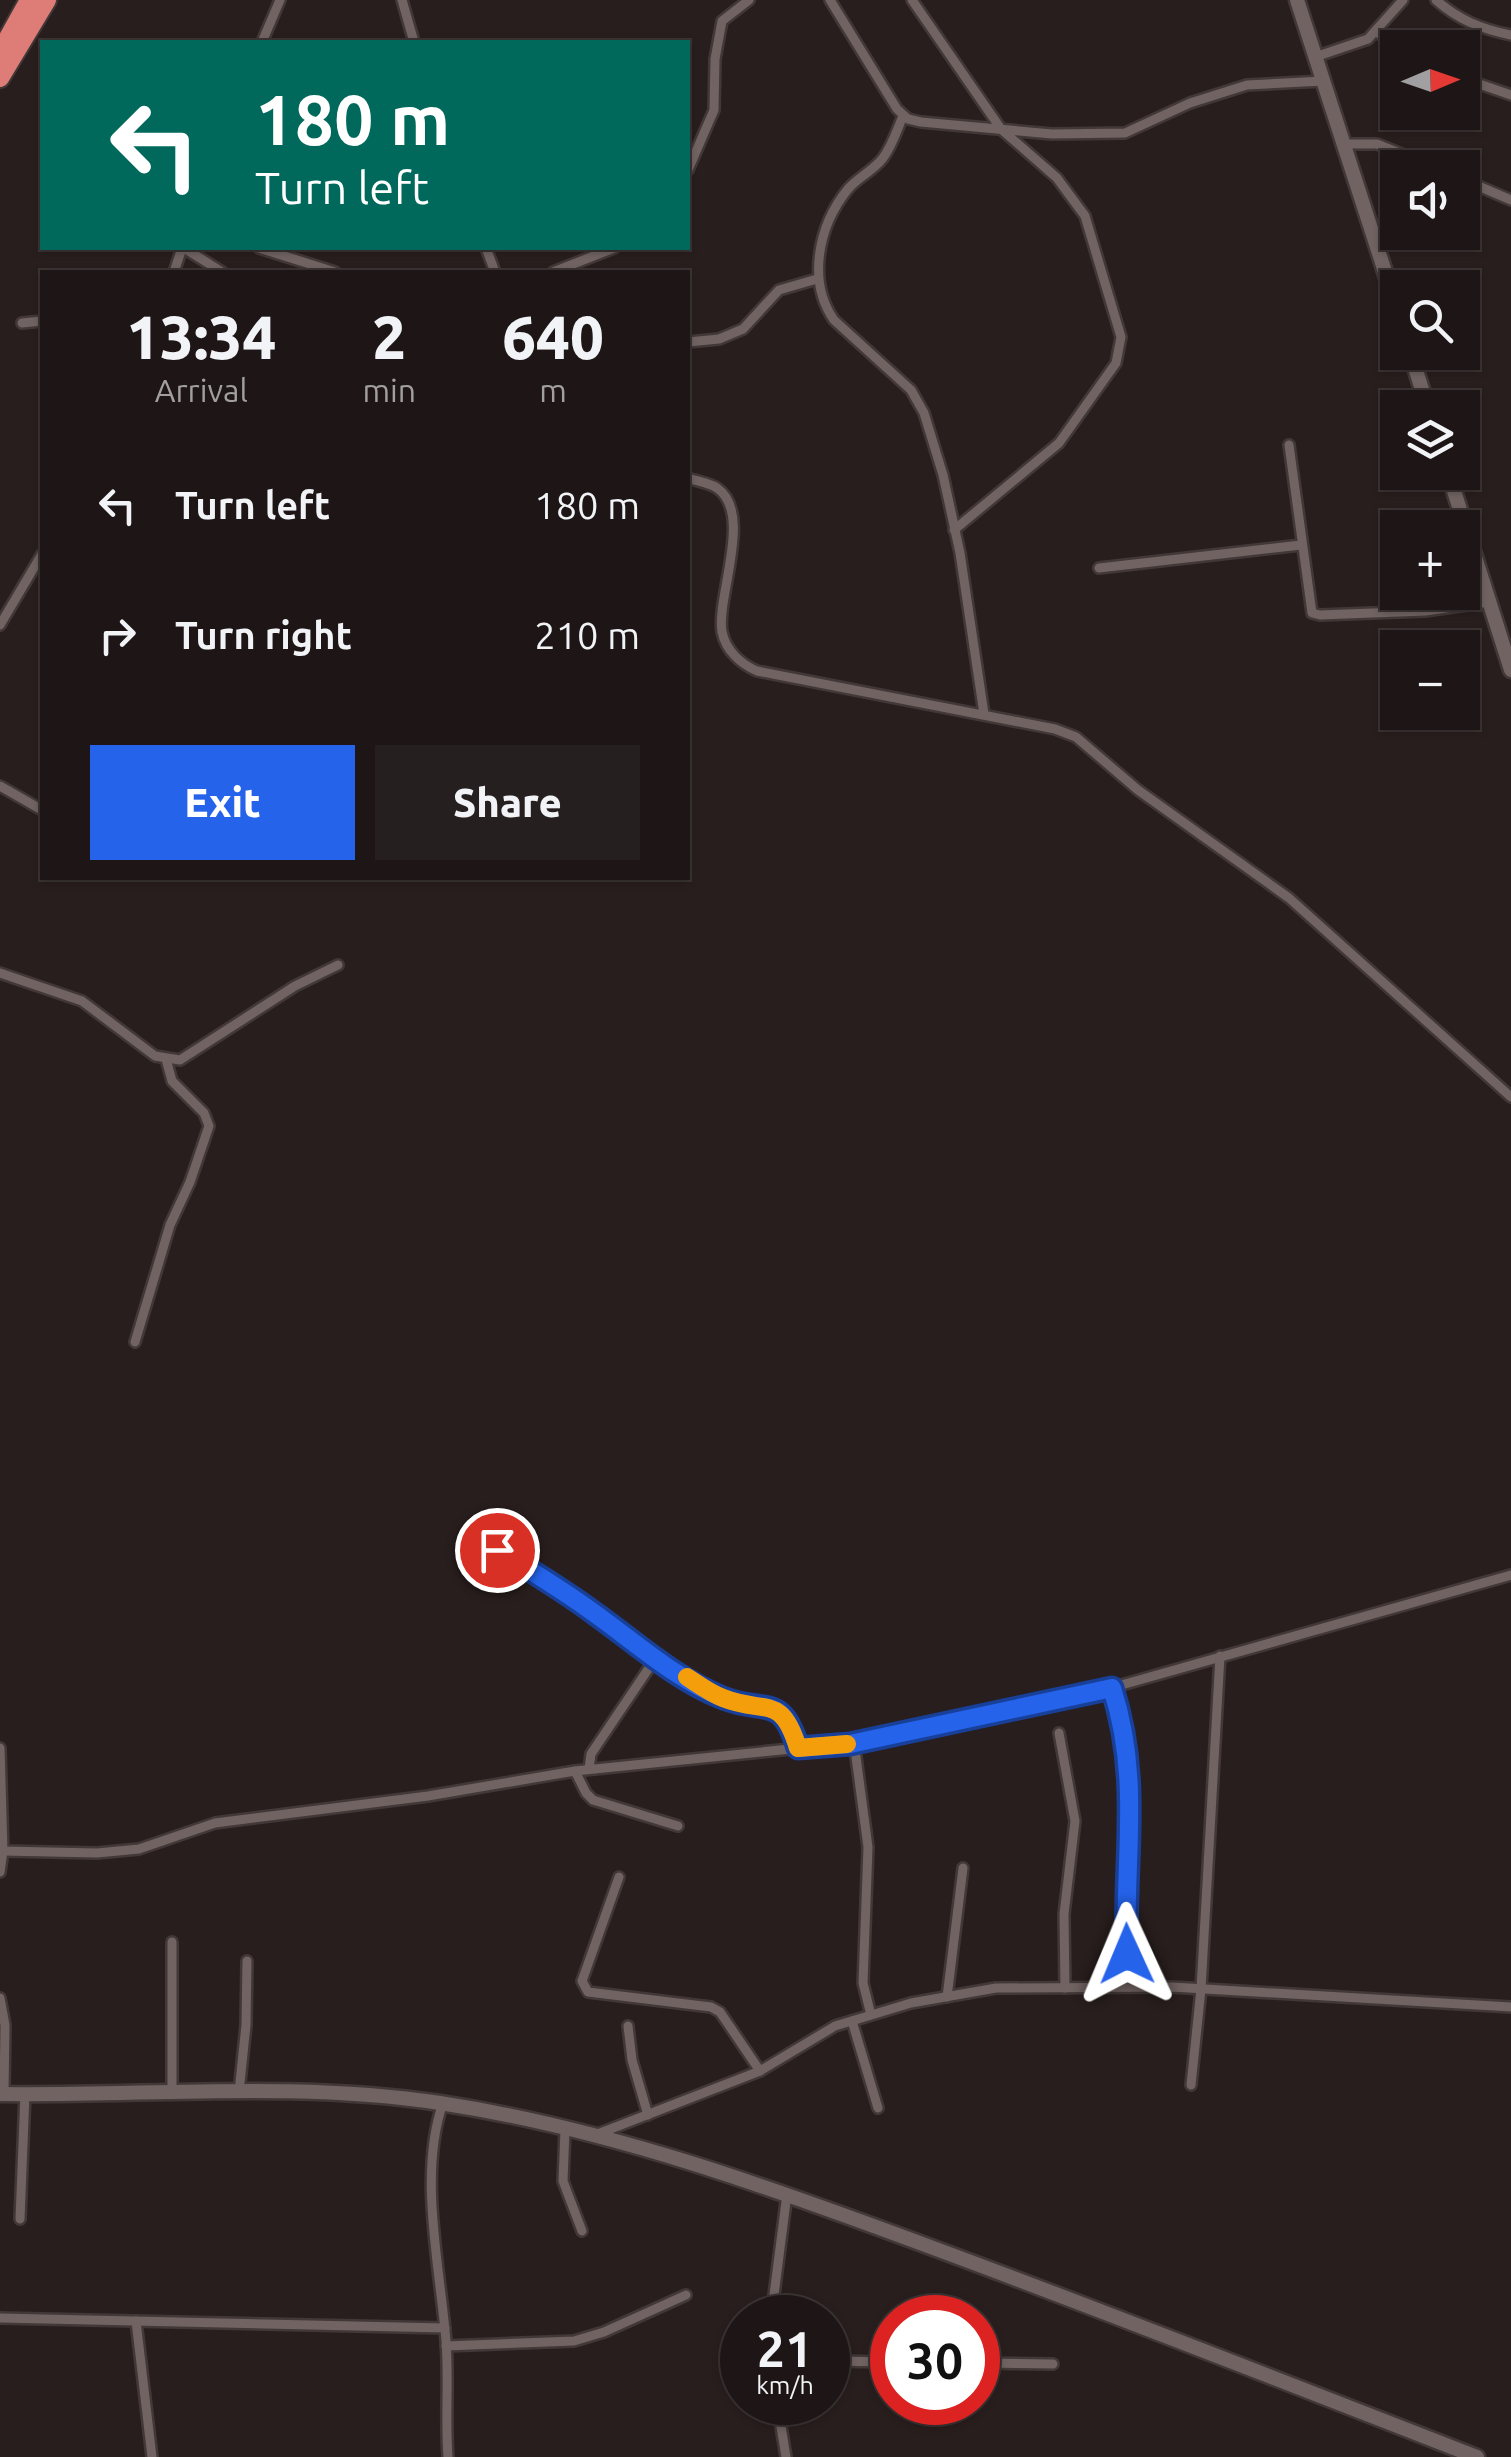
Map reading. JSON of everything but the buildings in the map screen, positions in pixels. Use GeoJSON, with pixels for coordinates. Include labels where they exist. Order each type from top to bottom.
{"type":"FeatureCollection","features":[{"type":"Feature","properties":{"kind":"highway"},"geometry":{"type":"LineString","coordinates":[[0,52],[30,0]]}},
{"type":"Feature","properties":{"kind":"highway"},"geometry":{"type":"LineString","coordinates":[[0,78],[47,0]]}},
{"type":"Feature","properties":{"kind":"street"},"geometry":{"type":"LineString","coordinates":[[263,40],[280,0]]}},
{"type":"Feature","properties":{"kind":"street"},"geometry":{"type":"LineString","coordinates":[[402,0],[413,40]]}},
{"type":"Feature","properties":{"kind":"street"},"geometry":{"type":"LineString","coordinates":[[690,165],[714,110],[715,59],[722,21],[749,0]]}},
{"type":"Feature","properties":{"kind":"street"},"geometry":{"type":"LineString","coordinates":[[830,0],[903,116],[922,122],[1052,134],[1125,133],[1190,103],[1248,84],[1323,80]]}},
{"type":"Feature","properties":{"kind":"street"},"geometry":{"type":"LineString","coordinates":[[912,0],[1001,128],[1058,178],[1086,216],[1121,337],[1116,363],[1059,443],[954,530]]}},
{"type":"Feature","properties":{"kind":"street"},"geometry":{"type":"LineString","coordinates":[[1297,0],[1384,270]]}},
{"type":"Feature","properties":{"kind":"street"},"geometry":{"type":"LineString","coordinates":[[1315,57],[1368,38],[1404,0]]}},
{"type":"Feature","properties":{"kind":"street"},"geometry":{"type":"LineString","coordinates":[[1436,0],[1480,28],[1511,35]]}},
{"type":"Feature","properties":{"kind":"street"},"geometry":{"type":"LineString","coordinates":[[1480,84],[1511,95]]}},
{"type":"Feature","properties":{"kind":"street"},"geometry":{"type":"LineString","coordinates":[[903,116],[881,161],[844,194],[824,237],[816,280],[824,306],[834,320],[911,390],[924,413],[944,474],[984,714]]}},
{"type":"Feature","properties":{"kind":"street"},"geometry":{"type":"LineString","coordinates":[[1344,144],[1376,144],[1391,150]]}},
{"type":"Feature","properties":{"kind":"street"},"geometry":{"type":"LineString","coordinates":[[1480,187],[1511,200]]}},
{"type":"Feature","properties":{"kind":"street"},"geometry":{"type":"LineString","coordinates":[[186,250],[219,270]]}},
{"type":"Feature","properties":{"kind":"street"},"geometry":{"type":"LineString","coordinates":[[266,250],[329,270]]}},
{"type":"Feature","properties":{"kind":"street"},"geometry":{"type":"LineString","coordinates":[[558,270],[609,250]]}},
{"type":"Feature","properties":{"kind":"street"},"geometry":{"type":"LineString","coordinates":[[690,342],[719,339],[743,329],[779,290],[816,280]]}},
{"type":"Feature","properties":{"kind":"street"},"geometry":{"type":"LineString","coordinates":[[22,323],[40,322]]}},
{"type":"Feature","properties":{"kind":"street"},"geometry":{"type":"LineString","coordinates":[[1288,445],[1312,612],[1320,615],[1425,611],[1489,602]]}},
{"type":"Feature","properties":{"kind":"street"},"geometry":{"type":"LineString","coordinates":[[690,479],[717,488],[728,501],[733,532],[722,632],[742,664],[757,671],[984,714],[1076,737],[1138,790],[1289,898],[1511,1097]]}},
{"type":"Feature","properties":{"kind":"street"},"geometry":{"type":"LineString","coordinates":[[1454,490],[1511,670]]}},
{"type":"Feature","properties":{"kind":"street"},"geometry":{"type":"LineString","coordinates":[[1099,568],[1301,545]]}},
{"type":"Feature","properties":{"kind":"street"},"geometry":{"type":"LineString","coordinates":[[0,625],[40,557]]}},
{"type":"Feature","properties":{"kind":"street"},"geometry":{"type":"LineString","coordinates":[[0,786],[40,809]]}},
{"type":"Feature","properties":{"kind":"street"},"geometry":{"type":"LineString","coordinates":[[0,973],[82,1000],[154,1056],[180,1060],[295,986],[338,964]]}},
{"type":"Feature","properties":{"kind":"street"},"geometry":{"type":"LineString","coordinates":[[136,1342],[170,1226],[209,1126],[204,1113],[172,1081],[166,1059]]}},
{"type":"Feature","properties":{"kind":"street"},"geometry":{"type":"LineString","coordinates":[[497,1550],[573,1597],[654,1659],[723,1698],[785,1715],[798,1748]]}},
{"type":"Feature","properties":{"kind":"street"},"geometry":{"type":"LineString","coordinates":[[3,1851],[96,1853],[139,1849],[214,1823],[428,1796],[576,1770],[854,1742],[1112,1688],[1511,1575]]}},
{"type":"Feature","properties":{"kind":"street"},"geometry":{"type":"LineString","coordinates":[[1191,2085],[1201,1989],[1220,1656]]}},
{"type":"Feature","properties":{"kind":"street"},"geometry":{"type":"LineString","coordinates":[[589,1769],[591,1754],[654,1659]]}},
{"type":"Feature","properties":{"kind":"street"},"geometry":{"type":"LineString","coordinates":[[1112,1688],[1123,1721],[1130,1785],[1128,1987]]}},
{"type":"Feature","properties":{"kind":"street"},"geometry":{"type":"LineString","coordinates":[[1059,1733],[1074,1820],[1064,1914],[1066,1988]]}},
{"type":"Feature","properties":{"kind":"street"},"geometry":{"type":"LineString","coordinates":[[854,1742],[868,1848],[863,1983],[871,2015]]}},
{"type":"Feature","properties":{"kind":"street"},"geometry":{"type":"LineString","coordinates":[[0,1748],[0,1872]]}},
{"type":"Feature","properties":{"kind":"street"},"geometry":{"type":"LineString","coordinates":[[576,1770],[593,1800],[678,1826]]}},
{"type":"Feature","properties":{"kind":"street"},"geometry":{"type":"LineString","coordinates":[[946,1997],[963,1868]]}},
{"type":"Feature","properties":{"kind":"street"},"geometry":{"type":"LineString","coordinates":[[619,1877],[583,1987],[588,1992],[712,2007],[720,2012],[760,2071]]}},
{"type":"Feature","properties":{"kind":"street"},"geometry":{"type":"LineString","coordinates":[[172,1942],[172,2094]]}},
{"type":"Feature","properties":{"kind":"street"},"geometry":{"type":"LineString","coordinates":[[239,2092],[248,1962]]}},
{"type":"Feature","properties":{"kind":"street"},"geometry":{"type":"LineString","coordinates":[[593,2136],[760,2071],[835,2026],[996,1988],[1201,1989],[1511,2007]]}},
{"type":"Feature","properties":{"kind":"street"},"geometry":{"type":"LineString","coordinates":[[0,1998],[5,2026],[2,2094],[317,2091],[444,2103],[593,2136],[661,2153],[787,2194],[1101,2310],[1478,2457]]}},
{"type":"Feature","properties":{"kind":"street"},"geometry":{"type":"LineString","coordinates":[[852,2021],[878,2108]]}},
{"type":"Feature","properties":{"kind":"street"},"geometry":{"type":"LineString","coordinates":[[628,2026],[632,2060],[648,2115]]}},
{"type":"Feature","properties":{"kind":"street"},"geometry":{"type":"LineString","coordinates":[[20,2219],[25,2094]]}},
{"type":"Feature","properties":{"kind":"street"},"geometry":{"type":"LineString","coordinates":[[444,2103],[436,2124],[432,2161],[446,2346],[448,2457]]}},
{"type":"Feature","properties":{"kind":"street"},"geometry":{"type":"LineString","coordinates":[[566,2130],[563,2181],[582,2232]]}},
{"type":"Feature","properties":{"kind":"street"},"geometry":{"type":"LineString","coordinates":[[774,2295],[787,2194]]}},
{"type":"Feature","properties":{"kind":"street"},"geometry":{"type":"LineString","coordinates":[[446,2346],[574,2341],[604,2332],[686,2295]]}},
{"type":"Feature","properties":{"kind":"street"},"geometry":{"type":"LineString","coordinates":[[0,2318],[444,2328]]}},
{"type":"Feature","properties":{"kind":"street"},"geometry":{"type":"LineString","coordinates":[[136,2321],[152,2457]]}},
{"type":"Feature","properties":{"kind":"street"},"geometry":{"type":"LineString","coordinates":[[1000,2363],[1053,2364]]}},
{"type":"Feature","properties":{"kind":"street"},"geometry":{"type":"LineString","coordinates":[[780,2425],[786,2457]]}},
{"type":"Feature","properties":{"kind":"slow traffic"},"geometry":{"type":"LineString","coordinates":[[687,1677],[723,1698],[785,1715],[798,1748],[847,1744]]}},
{"type":"Feature","properties":{"kind":"route"},"geometry":{"type":"LineString","coordinates":[[497,1550],[573,1597],[654,1659],[723,1698],[785,1715],[798,1748],[850,1744],[1112,1688],[1123,1721],[1132,1818],[1127,1954]]}}]}
